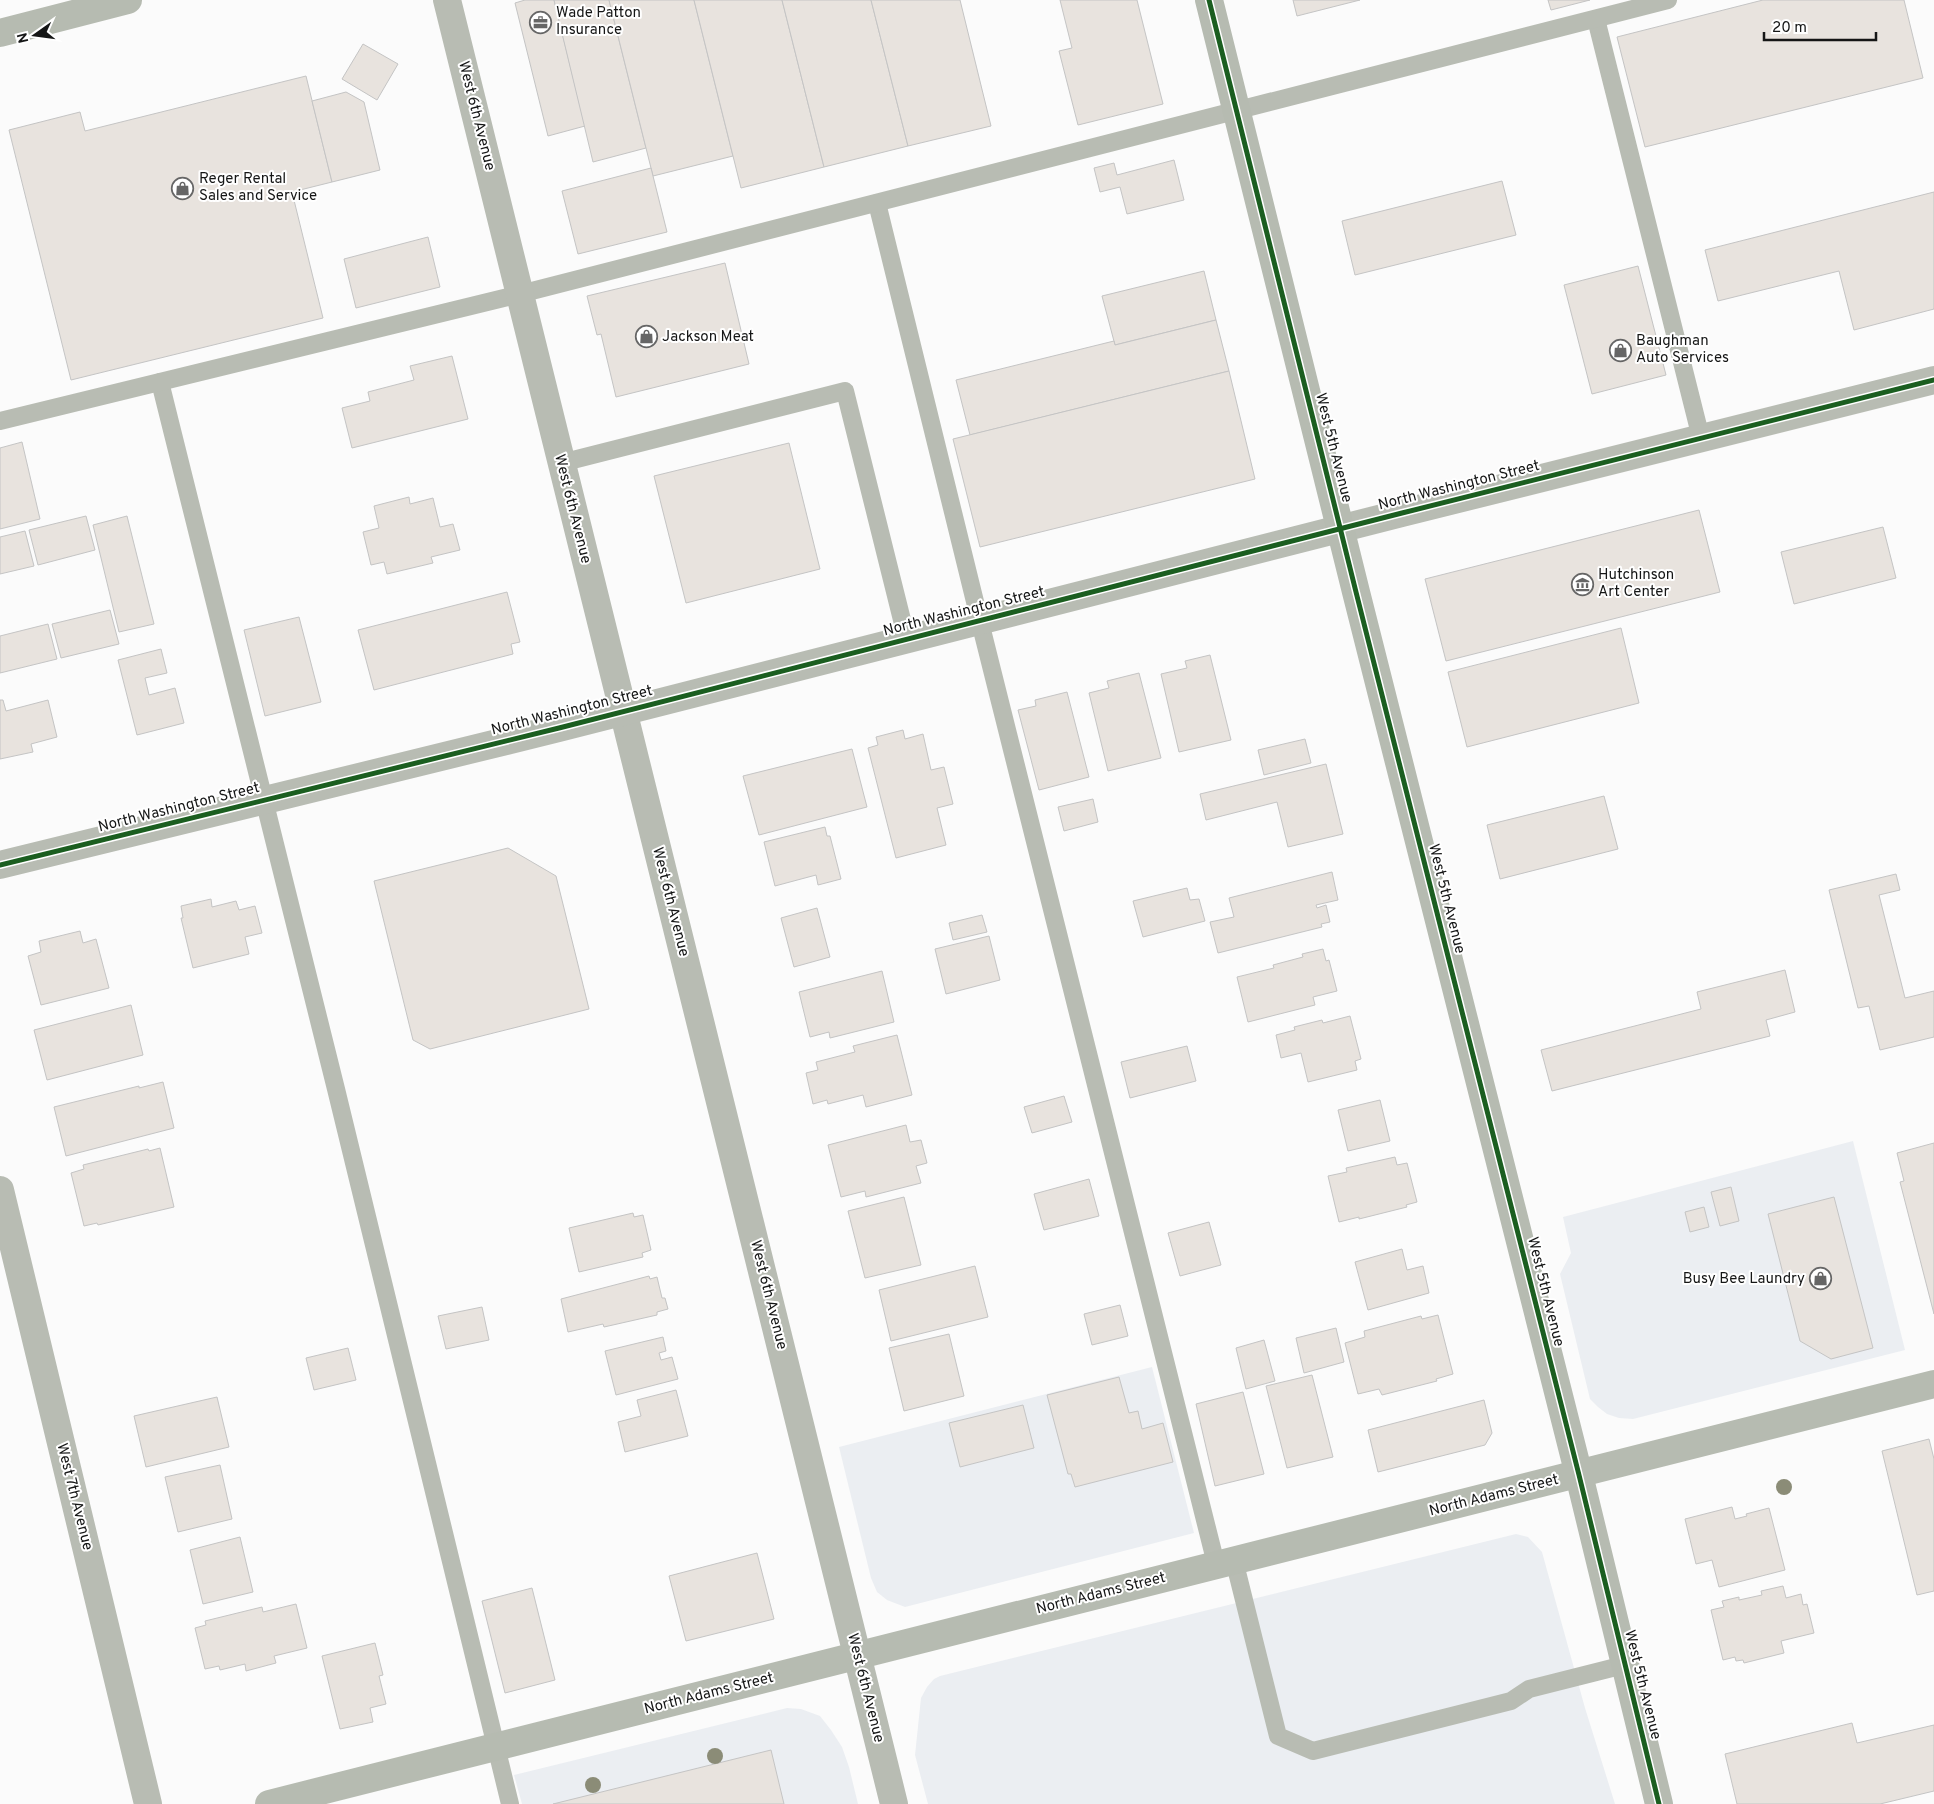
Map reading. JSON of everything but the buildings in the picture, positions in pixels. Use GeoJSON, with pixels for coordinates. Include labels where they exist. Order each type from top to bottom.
{"type":"FeatureCollection","features":[{"type":"Feature","properties":{"kind":"street"},"geometry":{"type":"LineString","coordinates":[[0,33],[128,0]]}},
{"type":"Feature","properties":{"kind":"street","name":"West 6th Avenue"},"geometry":{"type":"LineString","coordinates":[[447,0],[894,1804]]}},
{"type":"Feature","properties":{"kind":"street","name":"West 5th Avenue"},"geometry":{"type":"LineString","coordinates":[[1209,0],[1340,529],[1579,1475],[1659,1804]]}},
{"type":"Feature","properties":{"kind":"street","name":"North Washington Street"},"geometry":{"type":"LineString","coordinates":[[0,865],[980,622],[1340,529],[1934,380]]}},
{"type":"Feature","properties":{"kind":"street","name":"West 7th Avenue"},"geometry":{"type":"LineString","coordinates":[[0,1190],[148,1804]]}},
{"type":"Feature","properties":{"kind":"street","name":"North Adams Street"},"geometry":{"type":"LineString","coordinates":[[269,1804],[1934,1384]]}},
{"type":"Feature","properties":{"kind":"lane"},"geometry":{"type":"LineString","coordinates":[[0,421],[520,294],[1668,0]]}},
{"type":"Feature","properties":{"kind":"lane"},"geometry":{"type":"LineString","coordinates":[[1596,19],[1701,438]]}},
{"type":"Feature","properties":{"kind":"lane"},"geometry":{"type":"LineString","coordinates":[[878,203],[980,622],[1225,1562],[1278,1736],[1313,1751],[1511,1701],[1530,1689],[1624,1665]]}},
{"type":"Feature","properties":{"kind":"lane"},"geometry":{"type":"LineString","coordinates":[[160,382],[336,1089],[510,1804]]}},
{"type":"Feature","properties":{"kind":"lane"},"geometry":{"type":"LineString","coordinates":[[561,463],[845,391],[907,640]]}},
{"type":"Feature","properties":{"kind":"shaded area"},"geometry":{"type":"Polygon","coordinates":[[[1853,1141],[1905,1350],[1633,1419],[1619,1418],[1607,1414],[1598,1407],[1590,1399],[1560,1274],[1571,1253],[1563,1217],[1853,1141]]]}},
{"type":"Feature","properties":{"kind":"shaded area"},"geometry":{"type":"Polygon","coordinates":[[[1152,1367],[1194,1533],[905,1607],[887,1600],[877,1592],[871,1578],[839,1447],[1152,1367]]]}},
{"type":"Feature","properties":{"kind":"shaded area"},"geometry":{"type":"Polygon","coordinates":[[[1516,1534],[1528,1537],[1542,1552],[1585,1708],[1615,1804],[928,1804],[915,1755],[921,1698],[927,1687],[934,1679],[940,1676],[1516,1534]]]}},
{"type":"Feature","properties":{"kind":"shaded area"},"geometry":{"type":"Polygon","coordinates":[[[787,1708],[801,1709],[820,1716],[831,1730],[842,1747],[858,1804],[522,1804],[514,1775],[787,1708]]]}},
{"type":"Feature","properties":{"kind":"cycle path"},"geometry":{"type":"LineString","coordinates":[[1209,0],[1579,1475],[1659,1804]]}},
{"type":"Feature","properties":{"kind":"cycle path"},"geometry":{"type":"LineString","coordinates":[[0,865],[559,728],[1402,513],[1934,380]]}},
{"type":"Feature","properties":{"kind":"place","name":"Wade Patton Insurance"},"geometry":{"type":"Point","coordinates":[540,22]}},
{"type":"Feature","properties":{"kind":"place","name":"Reger Rental Sales and Service"},"geometry":{"type":"Point","coordinates":[183,188]}},
{"type":"Feature","properties":{"kind":"place","name":"Jackson Meat"},"geometry":{"type":"Point","coordinates":[646,337]}},
{"type":"Feature","properties":{"kind":"place","name":"Baughman Auto Services"},"geometry":{"type":"Point","coordinates":[1620,350]}},
{"type":"Feature","properties":{"kind":"place","name":"Hutchinson Art Center"},"geometry":{"type":"Point","coordinates":[1582,584]}},
{"type":"Feature","properties":{"kind":"place","name":"Busy Bee Laundry"},"geometry":{"type":"Point","coordinates":[1821,1279]}}]}
